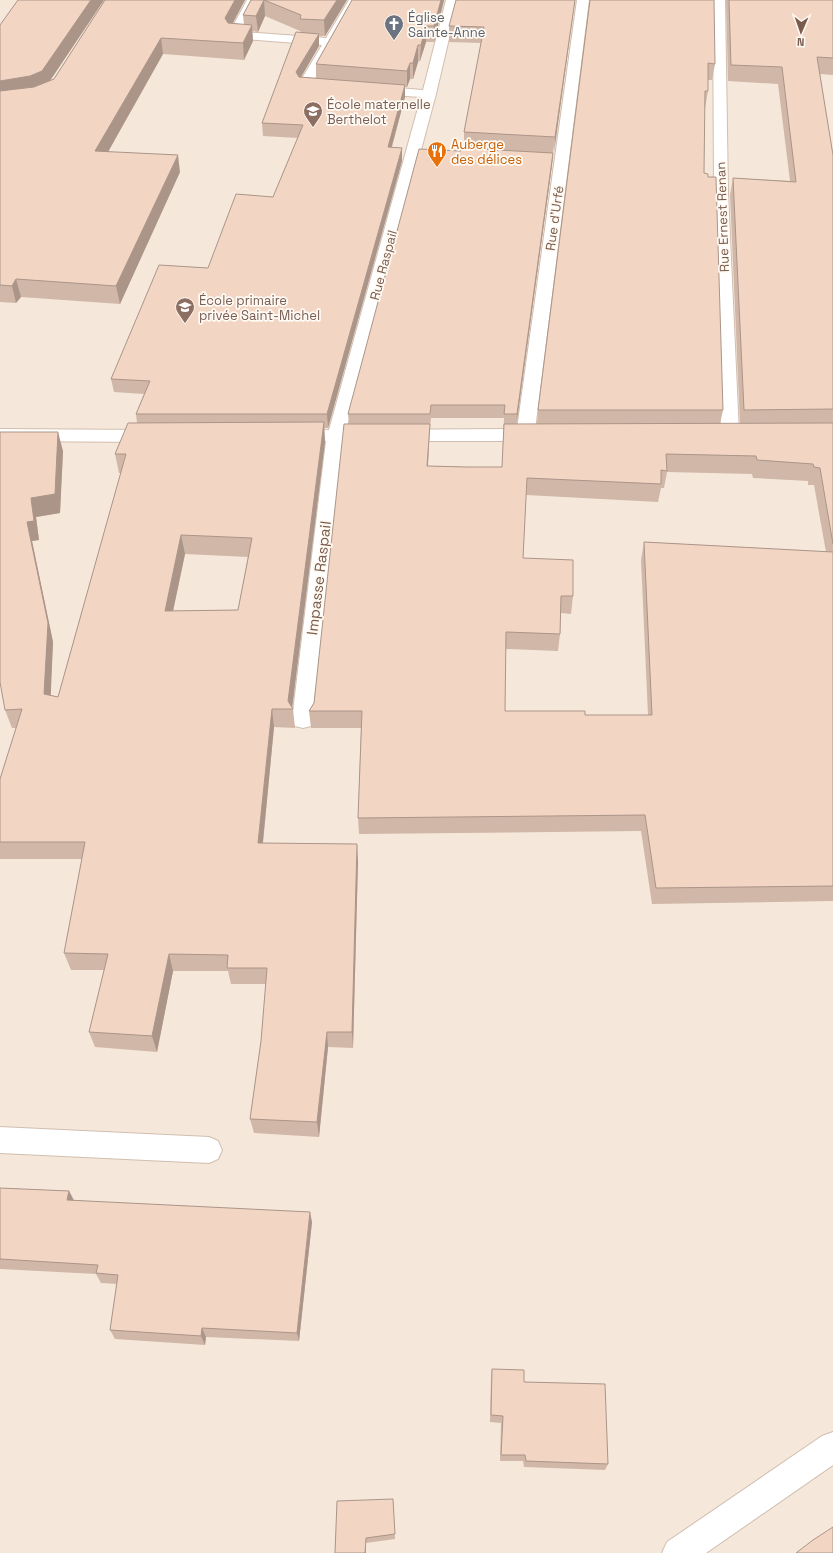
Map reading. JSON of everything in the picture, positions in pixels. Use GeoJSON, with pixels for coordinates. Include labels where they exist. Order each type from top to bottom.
{"type":"FeatureCollection","features":[{"type":"Feature","properties":{"kind":"street"},"geometry":{"type":"LineString","coordinates":[[253,0],[234,35],[330,42]]}},
{"type":"Feature","properties":{"kind":"street"},"geometry":{"type":"LineString","coordinates":[[336,87],[305,85],[355,0]]}},
{"type":"Feature","properties":{"kind":"street","name":"Rue Raspail"},"geometry":{"type":"LineString","coordinates":[[336,436],[429,94],[452,0]]}},
{"type":"Feature","properties":{"kind":"street","name":"Rue d'Urfé"},"geometry":{"type":"LineString","coordinates":[[525,435],[583,0]]}},
{"type":"Feature","properties":{"kind":"street","name":"Rue Ernest Renan"},"geometry":{"type":"LineString","coordinates":[[719,0],[721,193],[730,434]]}},
{"type":"Feature","properties":{"kind":"street"},"geometry":{"type":"LineString","coordinates":[[359,89],[429,94]]}},
{"type":"Feature","properties":{"kind":"street"},"geometry":{"type":"LineString","coordinates":[[413,152],[429,153]]}},
{"type":"Feature","properties":{"kind":"street"},"geometry":{"type":"LineString","coordinates":[[546,159],[562,160]]}},
{"type":"Feature","properties":{"kind":"street"},"geometry":{"type":"LineString","coordinates":[[0,435],[174,436]]}},
{"type":"Feature","properties":{"kind":"street"},"geometry":{"type":"LineString","coordinates":[[276,436],[549,435]]}},
{"type":"Feature","properties":{"kind":"street","name":"Impasse Raspail"},"geometry":{"type":"LineString","coordinates":[[303,720],[336,436]]}},
{"type":"Feature","properties":{"kind":"street"},"geometry":{"type":"LineString","coordinates":[[0,1140],[209,1150]]}},
{"type":"Feature","properties":{"kind":"street"},"geometry":{"type":"LineString","coordinates":[[678,1553],[833,1447]]}},
{"type":"Feature","properties":{"kind":"shaded area"},"geometry":{"type":"Polygon","coordinates":[[[0,0],[833,0],[833,1553],[0,1553],[0,0]]]}},
{"type":"Feature","properties":{"kind":"building"},"geometry":{"type":"Polygon","coordinates":[[[18,0],[91,0],[42,71],[30,76],[0,81],[0,25],[18,0]]]}},
{"type":"Feature","properties":{"kind":"building"},"geometry":{"type":"Polygon","coordinates":[[[105,0],[235,0],[225,18],[228,23],[252,25],[243,43],[161,38],[95,151],[178,155],[116,286],[16,279],[12,286],[0,285],[0,91],[34,87],[54,79],[105,0]]]}},
{"type":"Feature","properties":{"kind":"building"},"geometry":{"type":"Polygon","coordinates":[[[251,0],[264,0],[256,16],[243,15],[251,0]]]}},
{"type":"Feature","properties":{"kind":"building"},"geometry":{"type":"Polygon","coordinates":[[[264,0],[337,0],[324,20],[300,19],[301,15],[264,0]]]}},
{"type":"Feature","properties":{"kind":"building","name":"Église Sainte-Anne"},"geometry":{"type":"Polygon","coordinates":[[[352,0],[441,0],[434,26],[426,26],[421,45],[418,45],[413,63],[410,63],[407,71],[316,64],[352,0]]]}},
{"type":"Feature","properties":{"kind":"building"},"geometry":{"type":"Polygon","coordinates":[[[456,0],[575,0],[555,137],[464,132],[484,27],[449,26],[456,0]]]}},
{"type":"Feature","properties":{"kind":"building"},"geometry":{"type":"Polygon","coordinates":[[[590,0],[714,0],[715,64],[708,63],[708,91],[705,91],[704,173],[708,174],[708,177],[716,177],[723,410],[538,410],[590,0]]]}},
{"type":"Feature","properties":{"kind":"building"},"geometry":{"type":"Polygon","coordinates":[[[729,0],[833,0],[833,58],[817,57],[833,155],[833,409],[744,410],[733,178],[796,182],[782,67],[731,65],[729,0]]]}},
{"type":"Feature","properties":{"kind":"building"},"geometry":{"type":"Polygon","coordinates":[[[296,32],[319,34],[296,72],[299,77],[405,85],[388,147],[402,148],[327,414],[136,414],[150,381],[111,379],[159,265],[208,268],[236,194],[273,197],[303,125],[262,123],[296,32]]]}},
{"type":"Feature","properties":{"kind":"building"},"geometry":{"type":"Polygon","coordinates":[[[461,148],[553,153],[517,414],[504,414],[505,405],[431,405],[430,414],[348,414],[419,149],[461,151],[461,148]]]}},
{"type":"Feature","properties":{"kind":"building"},"geometry":{"type":"Polygon","coordinates":[[[324,422],[288,701],[293,709],[272,709],[258,843],[357,844],[352,1032],[327,1032],[317,1122],[250,1119],[261,1041],[267,968],[227,968],[228,955],[169,954],[152,1036],[89,1032],[108,954],[64,953],[85,842],[0,842],[0,779],[22,709],[5,710],[0,682],[0,432],[58,432],[55,494],[31,498],[34,521],[27,522],[48,623],[44,694],[58,697],[126,454],[115,454],[128,423],[324,422]],[[181,535],[165,611],[238,610],[252,538],[181,535]]]}},
{"type":"Feature","properties":{"kind":"building"},"geometry":{"type":"Polygon","coordinates":[[[833,423],[833,544],[820,468],[814,467],[813,464],[757,460],[756,456],[666,454],[667,471],[661,470],[661,484],[527,478],[523,558],[573,560],[573,596],[561,596],[560,634],[506,632],[505,711],[585,711],[585,715],[652,715],[644,542],[833,552],[833,886],[656,888],[645,815],[358,818],[362,711],[309,711],[314,703],[344,424],[430,424],[427,466],[502,467],[504,424],[833,423]]]}},
{"type":"Feature","properties":{"kind":"building"},"geometry":{"type":"Polygon","coordinates":[[[0,1188],[69,1191],[67,1200],[310,1212],[297,1333],[202,1328],[201,1336],[110,1330],[118,1275],[96,1273],[98,1265],[0,1259],[0,1188]]]}},
{"type":"Feature","properties":{"kind":"building"},"geometry":{"type":"Polygon","coordinates":[[[492,1369],[524,1370],[524,1382],[605,1384],[608,1464],[526,1461],[525,1455],[501,1455],[503,1416],[491,1415],[492,1369]]]}},
{"type":"Feature","properties":{"kind":"building"},"geometry":{"type":"Polygon","coordinates":[[[393,1499],[395,1534],[366,1538],[365,1553],[335,1553],[337,1501],[393,1499]]]}},
{"type":"Feature","properties":{"kind":"building"},"geometry":{"type":"Polygon","coordinates":[[[833,1527],[833,1553],[796,1553],[813,1540],[833,1527]]]}},
{"type":"Feature","properties":{"kind":"place","name":"Église Sainte-Anne"},"geometry":{"type":"Point","coordinates":[394,41]}},
{"type":"Feature","properties":{"kind":"place","name":"École maternelle Berthelot"},"geometry":{"type":"Point","coordinates":[313,128]}},
{"type":"Feature","properties":{"kind":"place","name":"Auberge des délices"},"geometry":{"type":"Point","coordinates":[437,168]}},
{"type":"Feature","properties":{"kind":"place","name":"École primaire privée Saint-Michel"},"geometry":{"type":"Point","coordinates":[185,324]}}]}
